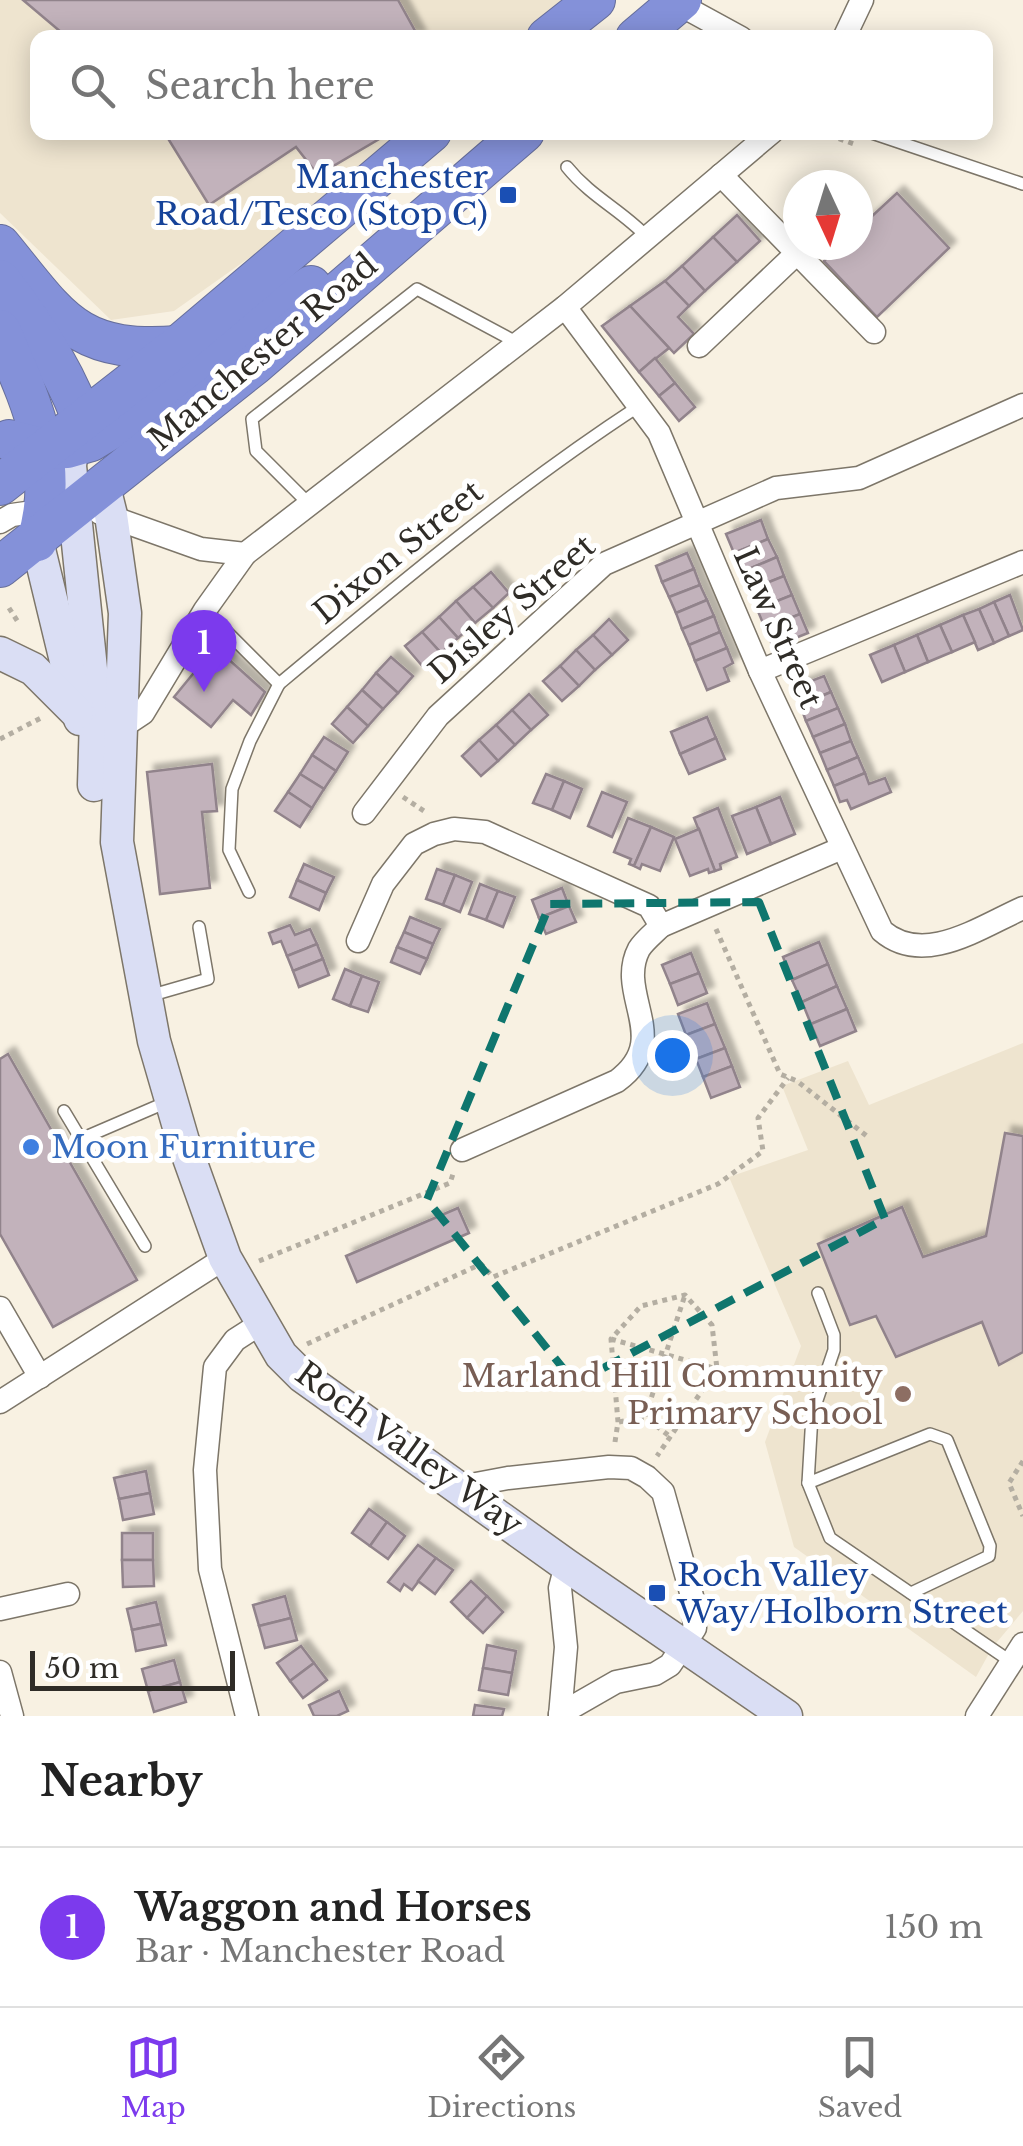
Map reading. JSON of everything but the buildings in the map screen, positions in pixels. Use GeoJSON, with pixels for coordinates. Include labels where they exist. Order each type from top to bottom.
{"type":"FeatureCollection","features":[{"type":"Feature","properties":{"kind":"highway"},"geometry":{"type":"LineString","coordinates":[[557,30],[595,0]]}},
{"type":"Feature","properties":{"kind":"highway"},"geometry":{"type":"LineString","coordinates":[[646,30],[679,2]]}},
{"type":"Feature","properties":{"kind":"highway","name":"Manchester Road"},"geometry":{"type":"LineString","coordinates":[[40,446],[178,346],[421,140]]}},
{"type":"Feature","properties":{"kind":"highway","name":"Manchester Road"},"geometry":{"type":"LineString","coordinates":[[0,568],[57,513],[254,365],[515,140]]}},
{"type":"Feature","properties":{"kind":"highway"},"geometry":{"type":"LineString","coordinates":[[40,446],[137,413],[284,304],[471,177]]}},
{"type":"Feature","properties":{"kind":"highway"},"geometry":{"type":"LineString","coordinates":[[0,245],[50,306],[80,333],[137,349],[178,346]]}},
{"type":"Feature","properties":{"kind":"highway"},"geometry":{"type":"LineString","coordinates":[[0,280],[36,326],[40,446],[57,513]]}},
{"type":"Feature","properties":{"kind":"highway"},"geometry":{"type":"LineString","coordinates":[[0,330],[34,412],[57,513]]}},
{"type":"Feature","properties":{"kind":"main road"},"geometry":{"type":"LineString","coordinates":[[57,513],[116,842]]}},
{"type":"Feature","properties":{"kind":"main road"},"geometry":{"type":"LineString","coordinates":[[57,513],[86,600],[95,727],[94,784],[101,816],[116,842]]}},
{"type":"Feature","properties":{"kind":"main road"},"geometry":{"type":"LineString","coordinates":[[2,641],[95,727]]}},
{"type":"Feature","properties":{"kind":"main road","name":"Roch Valley Way"},"geometry":{"type":"LineString","coordinates":[[116,842],[145,997],[171,1100],[229,1265],[281,1355],[343,1407],[786,1716]]}},
{"type":"Feature","properties":{"kind":"street"},"geometry":{"type":"LineString","coordinates":[[848,30],[862,0]]}},
{"type":"Feature","properties":{"kind":"street"},"geometry":{"type":"LineString","coordinates":[[679,2],[727,30]]}},
{"type":"Feature","properties":{"kind":"street"},"geometry":{"type":"LineString","coordinates":[[95,727],[143,713],[204,610],[245,554],[565,307],[763,140]]}},
{"type":"Feature","properties":{"kind":"street"},"geometry":{"type":"LineString","coordinates":[[721,175],[783,239]]}},
{"type":"Feature","properties":{"kind":"street"},"geometry":{"type":"LineString","coordinates":[[699,346],[790,260]]}},
{"type":"Feature","properties":{"kind":"street"},"geometry":{"type":"LineString","coordinates":[[804,260],[874,332]]}},
{"type":"Feature","properties":{"kind":"street","name":"Law Street"},"geometry":{"type":"LineString","coordinates":[[565,307],[659,434],[760,671],[882,931],[893,941],[908,946],[941,944],[1023,908]]}},
{"type":"Feature","properties":{"kind":"street","name":"Disley Street"},"geometry":{"type":"LineString","coordinates":[[364,813],[438,716],[604,564],[776,488],[859,478],[1023,405]]}},
{"type":"Feature","properties":{"kind":"street"},"geometry":{"type":"LineString","coordinates":[[57,513],[201,549],[245,554]]}},
{"type":"Feature","properties":{"kind":"street"},"geometry":{"type":"LineString","coordinates":[[760,671],[1023,562]]}},
{"type":"Feature","properties":{"kind":"street"},"geometry":{"type":"LineString","coordinates":[[358,941],[383,884],[414,844],[454,830],[485,832],[648,906],[661,926]]}},
{"type":"Feature","properties":{"kind":"street"},"geometry":{"type":"LineString","coordinates":[[462,1150],[617,1082],[633,1070],[641,1056],[643,1036],[635,983],[638,950],[661,926],[842,848]]}},
{"type":"Feature","properties":{"kind":"street"},"geometry":{"type":"LineString","coordinates":[[0,1402],[229,1265]]}},
{"type":"Feature","properties":{"kind":"street"},"geometry":{"type":"LineString","coordinates":[[0,1308],[40,1378]]}},
{"type":"Feature","properties":{"kind":"street"},"geometry":{"type":"LineString","coordinates":[[247,1716],[210,1569],[206,1470],[215,1367],[235,1340],[263,1322]]}},
{"type":"Feature","properties":{"kind":"street"},"geometry":{"type":"LineString","coordinates":[[460,1487],[609,1467],[631,1468],[662,1492],[692,1596],[695,1628],[670,1666],[655,1674],[616,1682],[560,1715]]}},
{"type":"Feature","properties":{"kind":"street"},"geometry":{"type":"LineString","coordinates":[[560,1715],[566,1647],[560,1588],[566,1565]]}},
{"type":"Feature","properties":{"kind":"street"},"geometry":{"type":"LineString","coordinates":[[0,1608],[68,1594]]}},
{"type":"Feature","properties":{"kind":"street"},"geometry":{"type":"LineString","coordinates":[[976,1716],[1016,1652]]}},
{"type":"Feature","properties":{"kind":"street"},"geometry":{"type":"LineString","coordinates":[[0,1672],[12,1716]]}},
{"type":"Feature","properties":{"kind":"lane"},"geometry":{"type":"LineString","coordinates":[[893,140],[1023,184]]}},
{"type":"Feature","properties":{"kind":"lane"},"geometry":{"type":"LineString","coordinates":[[567,168],[599,201],[627,216],[648,238]]}},
{"type":"Feature","properties":{"kind":"lane"},"geometry":{"type":"LineString","coordinates":[[308,503],[256,451],[252,419],[418,289],[518,343]]}},
{"type":"Feature","properties":{"kind":"lane","name":"Dixon Street"},"geometry":{"type":"LineString","coordinates":[[279,684],[436,553],[639,406]]}},
{"type":"Feature","properties":{"kind":"lane"},"geometry":{"type":"LineString","coordinates":[[204,610],[279,684],[250,741],[232,789],[229,850],[249,892]]}},
{"type":"Feature","properties":{"kind":"lane"},"geometry":{"type":"LineString","coordinates":[[145,997],[208,979],[200,927]]}},
{"type":"Feature","properties":{"kind":"lane"},"geometry":{"type":"LineString","coordinates":[[81,1140],[171,1100]]}},
{"type":"Feature","properties":{"kind":"lane"},"geometry":{"type":"LineString","coordinates":[[64,1110],[144,1246]]}},
{"type":"Feature","properties":{"kind":"lane"},"geometry":{"type":"LineString","coordinates":[[818,1294],[834,1334],[834,1350],[812,1415],[808,1483],[830,1538],[911,1593],[1016,1652]]}},
{"type":"Feature","properties":{"kind":"lane"},"geometry":{"type":"LineString","coordinates":[[808,1483],[930,1434],[947,1440],[990,1546],[989,1556],[911,1593]]}},
{"type":"Feature","properties":{"kind":"path"},"geometry":{"type":"LineString","coordinates":[[9,608],[18,622]]}},
{"type":"Feature","properties":{"kind":"path"},"geometry":{"type":"LineString","coordinates":[[2,641],[18,622],[32,614]]}},
{"type":"Feature","properties":{"kind":"path"},"geometry":{"type":"LineString","coordinates":[[0,739],[12,733]]}},
{"type":"Feature","properties":{"kind":"path"},"geometry":{"type":"LineString","coordinates":[[384,785],[432,816],[434,834]]}},
{"type":"Feature","properties":{"kind":"path"},"geometry":{"type":"LineString","coordinates":[[706,907],[780,1074],[797,1081],[868,1137]]}},
{"type":"Feature","properties":{"kind":"path"},"geometry":{"type":"LineString","coordinates":[[281,1355],[481,1264],[493,1277],[718,1184],[764,1151],[758,1118],[788,1078]]}},
{"type":"Feature","properties":{"kind":"path"},"geometry":{"type":"LineString","coordinates":[[229,1265],[450,1183],[462,1150]]}},
{"type":"Feature","properties":{"kind":"path"},"geometry":{"type":"LineString","coordinates":[[609,1467],[618,1422],[611,1339],[640,1306],[685,1296]]}},
{"type":"Feature","properties":{"kind":"path"},"geometry":{"type":"LineString","coordinates":[[645,1417],[685,1296]]}},
{"type":"Feature","properties":{"kind":"path"},"geometry":{"type":"LineString","coordinates":[[654,1484],[658,1454],[717,1369],[712,1324],[685,1296]]}},
{"type":"Feature","properties":{"kind":"path"},"geometry":{"type":"LineString","coordinates":[[611,1339],[717,1369]]}},
{"type":"Feature","properties":{"kind":"path"},"geometry":{"type":"LineString","coordinates":[[618,1422],[645,1417],[669,1436]]}},
{"type":"Feature","properties":{"kind":"path"},"geometry":{"type":"LineString","coordinates":[[1023,1460],[1009,1483],[1023,1516]]}},
{"type":"Feature","properties":{"kind":"highlighted area"},"geometry":{"type":"Polygon","coordinates":[[[759,902],[885,1219],[575,1383],[427,1200],[550,904],[759,902]]]}},
{"type":"Feature","properties":{"kind":"shaded area"},"geometry":{"type":"Polygon","coordinates":[[[0,0],[567,0],[531,30],[30,30],[30,140],[403,140],[331,200],[174,311],[111,320],[0,213],[0,0]]]}},
{"type":"Feature","properties":{"kind":"shaded area","name":"Marland Hill Community Primary School"},"geometry":{"type":"Polygon","coordinates":[[[1023,1043],[1023,1611],[992,1648],[976,1677],[794,1547],[765,1442],[801,1346],[729,1177],[808,1150],[782,1086],[848,1061],[869,1105],[1023,1043]]]}},
{"type":"Feature","properties":{"kind":"place","name":"Manchester Road/Tesco (Stop C)"},"geometry":{"type":"Point","coordinates":[508,195]}},
{"type":"Feature","properties":{"kind":"place","name":"Waggon and Horses"},"geometry":{"type":"Point","coordinates":[204,692]}},
{"type":"Feature","properties":{"kind":"place","name":"Moon Furniture"},"geometry":{"type":"Point","coordinates":[31,1147]}},
{"type":"Feature","properties":{"kind":"place","name":"Marland Hill Community Primary School"},"geometry":{"type":"Point","coordinates":[903,1394]}},
{"type":"Feature","properties":{"kind":"place","name":"Roch Valley Way/Holborn Street"},"geometry":{"type":"Point","coordinates":[657,1593]}}]}
